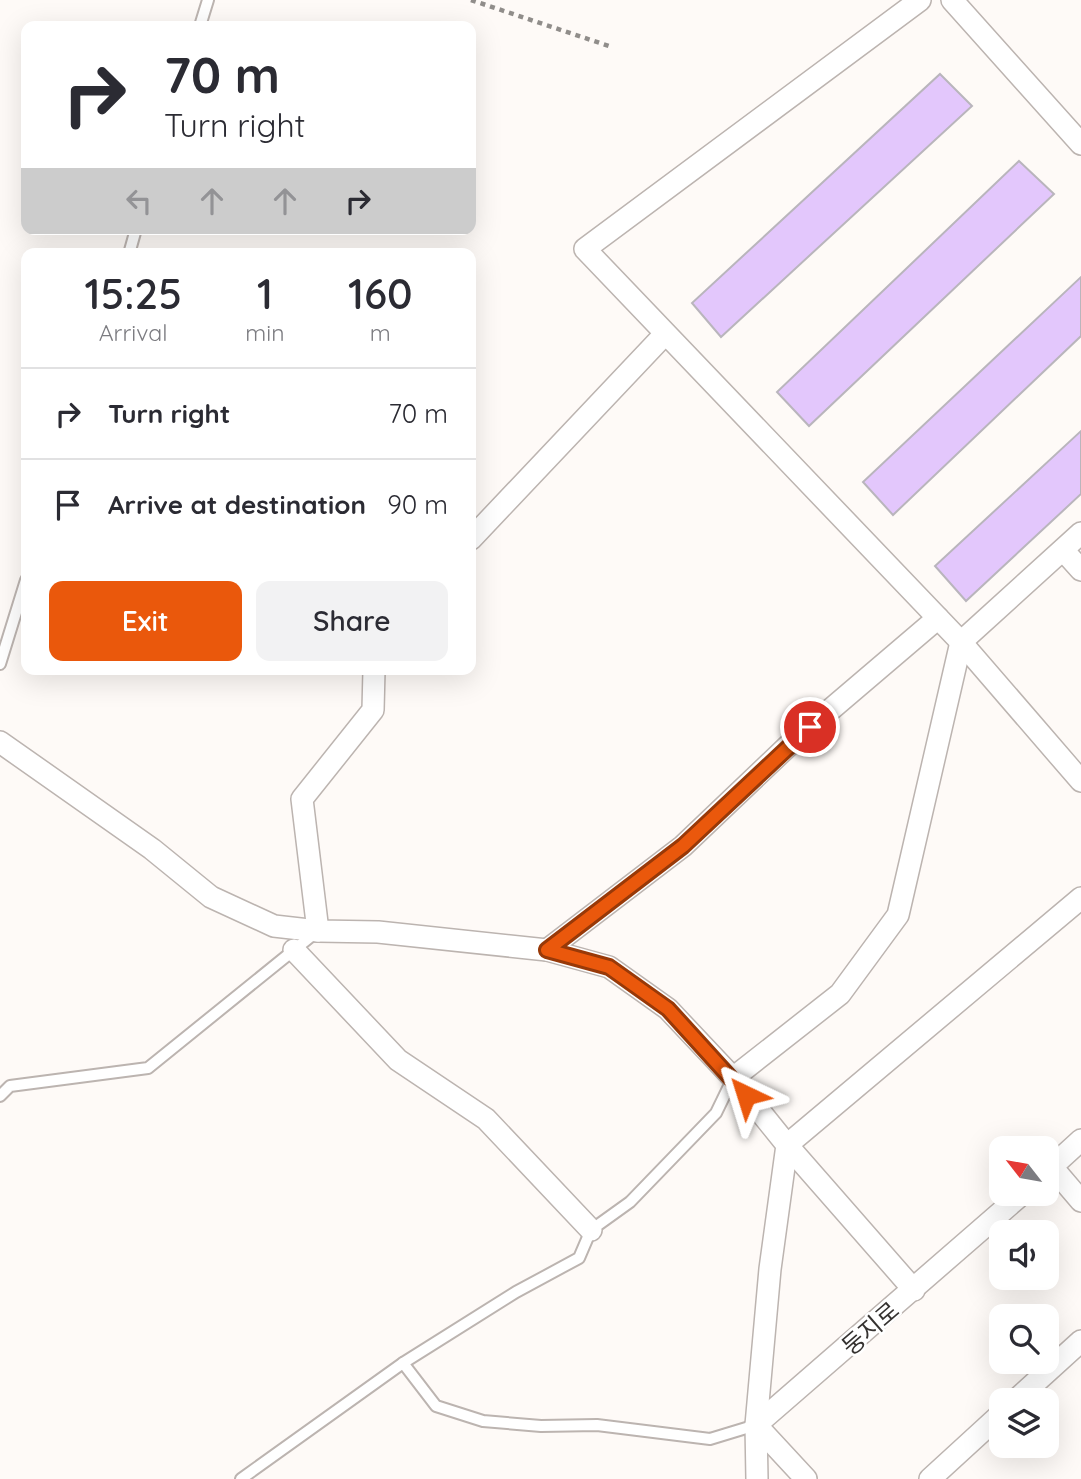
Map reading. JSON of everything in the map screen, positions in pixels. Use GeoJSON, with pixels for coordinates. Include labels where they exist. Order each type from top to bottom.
{"type":"FeatureCollection","features":[{"type":"Feature","properties":{"kind":"street"},"geometry":{"type":"LineString","coordinates":[[920,0],[585,249],[961,642],[1081,782]]}},
{"type":"Feature","properties":{"kind":"street"},"geometry":{"type":"LineString","coordinates":[[952,0],[1081,145]]}},
{"type":"Feature","properties":{"kind":"street"},"geometry":{"type":"LineString","coordinates":[[476,534],[666,334]]}},
{"type":"Feature","properties":{"kind":"street"},"geometry":{"type":"LineString","coordinates":[[733,1078],[839,994],[898,915],[961,642],[1081,533]]}},
{"type":"Feature","properties":{"kind":"street"},"geometry":{"type":"LineString","coordinates":[[1063,550],[1081,570]]}},
{"type":"Feature","properties":{"kind":"street"},"geometry":{"type":"LineString","coordinates":[[547,950],[683,846],[789,745],[938,618]]}},
{"type":"Feature","properties":{"kind":"street"},"geometry":{"type":"LineString","coordinates":[[318,931],[302,799],[373,710],[374,675]]}},
{"type":"Feature","properties":{"kind":"street"},"geometry":{"type":"LineString","coordinates":[[0,742],[152,849],[211,897],[274,926],[318,931],[378,932],[547,950],[609,967],[668,1009],[733,1078],[787,1145],[914,1290]]}},
{"type":"Feature","properties":{"kind":"street"},"geometry":{"type":"LineString","coordinates":[[757,1479],[756,1425],[770,1269],[787,1145],[1081,898]]}},
{"type":"Feature","properties":{"kind":"street"},"geometry":{"type":"LineString","coordinates":[[294,950],[398,1060],[486,1119],[591,1230]]}},
{"type":"Feature","properties":{"kind":"street"},"geometry":{"type":"LineString","coordinates":[[1059,1160],[1081,1140]]}},
{"type":"Feature","properties":{"kind":"street"},"geometry":{"type":"LineString","coordinates":[[1059,1179],[1081,1201]]}},
{"type":"Feature","properties":{"kind":"street","name":"둥지로"},"geometry":{"type":"LineString","coordinates":[[756,1425],[1008,1206]]}},
{"type":"Feature","properties":{"kind":"street"},"geometry":{"type":"LineString","coordinates":[[1030,1388],[1081,1341]]}},
{"type":"Feature","properties":{"kind":"street"},"geometry":{"type":"LineString","coordinates":[[756,1425],[806,1479]]}},
{"type":"Feature","properties":{"kind":"street"},"geometry":{"type":"LineString","coordinates":[[930,1479],[989,1425]]}},
{"type":"Feature","properties":{"kind":"lane"},"geometry":{"type":"LineString","coordinates":[[202,21],[208,0]]}},
{"type":"Feature","properties":{"kind":"lane"},"geometry":{"type":"LineString","coordinates":[[0,664],[21,596]]}},
{"type":"Feature","properties":{"kind":"lane"},"geometry":{"type":"LineString","coordinates":[[0,1095],[10,1086],[148,1068],[318,931]]}},
{"type":"Feature","properties":{"kind":"lane"},"geometry":{"type":"LineString","coordinates":[[241,1479],[403,1363],[516,1292],[579,1258],[591,1230],[630,1202],[716,1113],[733,1078]]}},
{"type":"Feature","properties":{"kind":"lane"},"geometry":{"type":"LineString","coordinates":[[403,1363],[436,1406],[483,1421],[541,1426],[597,1425],[710,1439],[756,1425]]}},
{"type":"Feature","properties":{"kind":"path"},"geometry":{"type":"LineString","coordinates":[[471,0],[609,46]]}},
{"type":"Feature","properties":{"kind":"building"},"geometry":{"type":"Polygon","coordinates":[[[940,74],[972,106],[721,337],[692,303],[940,74]]]}},
{"type":"Feature","properties":{"kind":"building"},"geometry":{"type":"Polygon","coordinates":[[[1019,161],[1054,194],[809,426],[777,392],[1019,161]]]}},
{"type":"Feature","properties":{"kind":"building"},"geometry":{"type":"Polygon","coordinates":[[[1081,277],[1081,336],[893,515],[863,482],[1081,277]]]}},
{"type":"Feature","properties":{"kind":"building"},"geometry":{"type":"Polygon","coordinates":[[[1081,431],[1081,494],[966,601],[935,566],[1081,431]]]}},
{"type":"Feature","properties":{"kind":"route"},"geometry":{"type":"LineString","coordinates":[[746,1095],[668,1009],[609,967],[547,950],[683,846],[810,727]]}}]}
